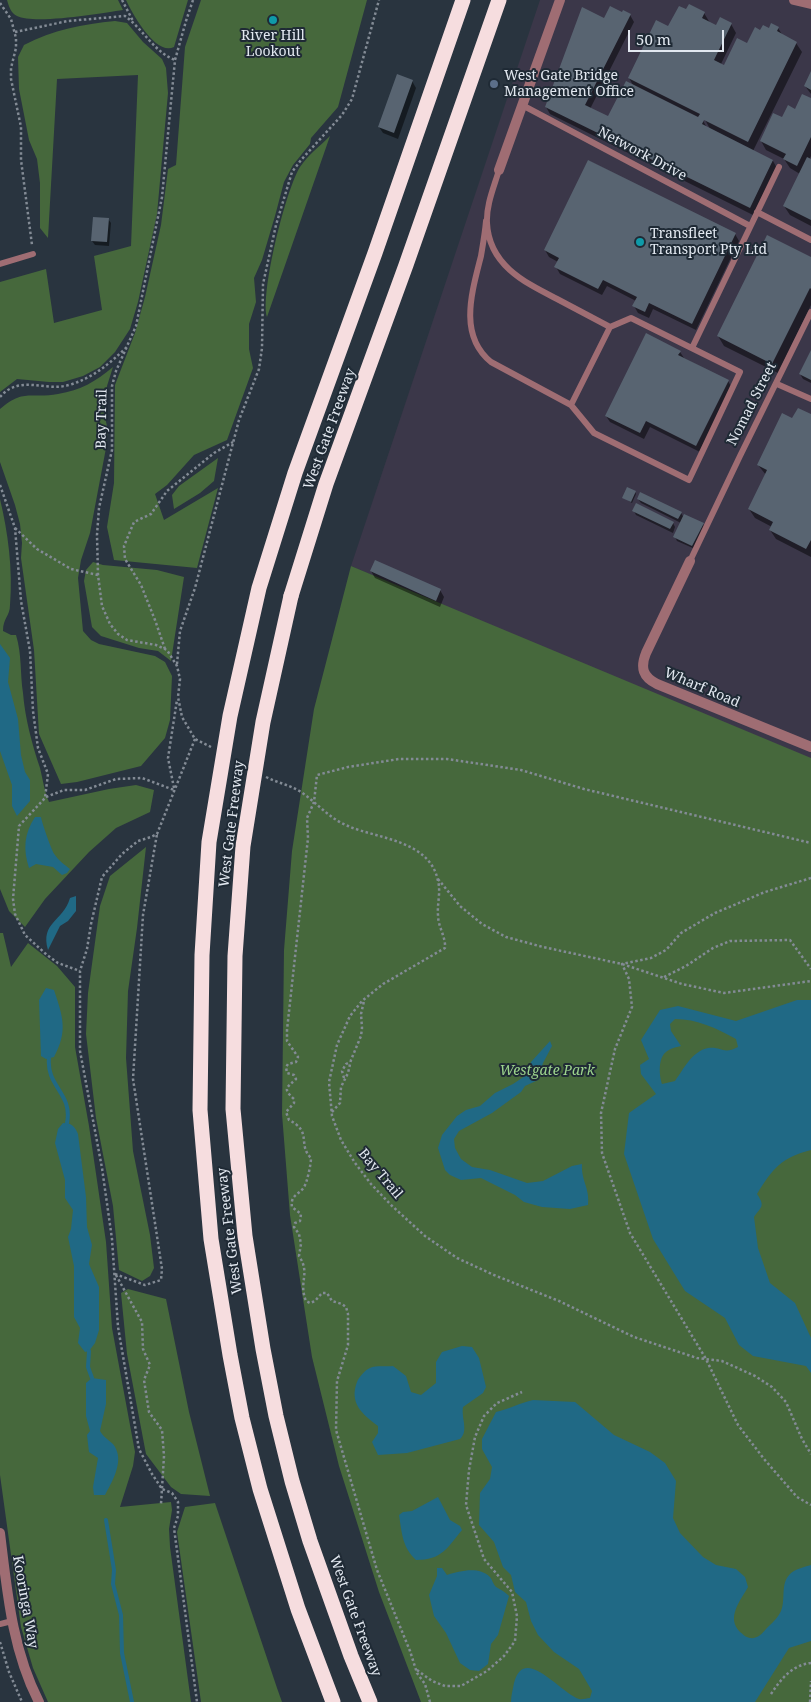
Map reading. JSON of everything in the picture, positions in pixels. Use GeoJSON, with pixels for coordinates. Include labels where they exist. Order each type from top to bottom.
{"type":"FeatureCollection","features":[{"type":"Feature","properties":{"kind":"highway","name":"West Gate Freeway"},"geometry":{"type":"LineString","coordinates":[[333,1702],[298,1609],[260,1489],[242,1418],[218,1283],[212,1240],[200,1110],[202,955],[209,842],[230,716],[259,588],[295,473],[375,253],[463,0]]}},
{"type":"Feature","properties":{"kind":"highway","name":"West Gate Freeway"},"geometry":{"type":"LineString","coordinates":[[370,1702],[350,1656],[329,1598],[292,1482],[274,1407],[253,1292],[245,1236],[233,1109],[235,956],[242,846],[262,722],[291,596],[326,484],[406,265],[499,0]]}},
{"type":"Feature","properties":{"kind":"street"},"geometry":{"type":"LineString","coordinates":[[499,170],[560,0]]}},
{"type":"Feature","properties":{"kind":"street"},"geometry":{"type":"LineString","coordinates":[[557,12],[566,0]]}},
{"type":"Feature","properties":{"kind":"street"},"geometry":{"type":"LineString","coordinates":[[794,0],[811,4]]}},
{"type":"Feature","properties":{"kind":"street","name":"Wharf Road"},"geometry":{"type":"LineString","coordinates":[[690,562],[646,652],[642,667],[645,675],[657,684],[811,748]]}},
{"type":"Feature","properties":{"kind":"street","name":"Kooringa Way"},"geometry":{"type":"LineString","coordinates":[[0,1532],[4,1591],[25,1671],[39,1702]]}},
{"type":"Feature","properties":{"kind":"lane","name":"Network Drive"},"geometry":{"type":"LineString","coordinates":[[522,104],[750,226]]}},
{"type":"Feature","properties":{"kind":"lane"},"geometry":{"type":"LineString","coordinates":[[692,348],[779,167]]}},
{"type":"Feature","properties":{"kind":"lane"},"geometry":{"type":"LineString","coordinates":[[499,170],[488,208],[470,309],[473,337],[482,356],[571,405],[594,433],[689,480],[740,372],[631,318],[610,327],[571,405]]}},
{"type":"Feature","properties":{"kind":"lane"},"geometry":{"type":"LineString","coordinates":[[757,212],[811,240]]}},
{"type":"Feature","properties":{"kind":"lane"},"geometry":{"type":"LineString","coordinates":[[486,221],[493,247],[500,258],[518,277],[610,327]]}},
{"type":"Feature","properties":{"kind":"lane"},"geometry":{"type":"LineString","coordinates":[[0,264],[33,254]]}},
{"type":"Feature","properties":{"kind":"lane","name":"Nomad Street"},"geometry":{"type":"LineString","coordinates":[[690,562],[811,312]]}},
{"type":"Feature","properties":{"kind":"lane"},"geometry":{"type":"LineString","coordinates":[[777,384],[811,399]]}},
{"type":"Feature","properties":{"kind":"lane"},"geometry":{"type":"LineString","coordinates":[[0,1624],[12,1621]]}},
{"type":"Feature","properties":{"kind":"path"},"geometry":{"type":"LineString","coordinates":[[122,0],[134,22],[154,46],[175,60]]}},
{"type":"Feature","properties":{"kind":"path","name":"Bay Trail"},"geometry":{"type":"LineString","coordinates":[[165,649],[127,640],[114,630],[102,606],[98,575],[97,535],[99,508],[112,450],[112,386],[136,326],[162,197],[175,60],[194,0]]}},
{"type":"Feature","properties":{"kind":"path"},"geometry":{"type":"LineString","coordinates":[[174,790],[168,758],[180,679],[177,666],[180,631],[195,588],[239,420],[259,369],[262,348],[262,284],[276,225],[292,172],[342,115],[352,99],[378,0]]}},
{"type":"Feature","properties":{"kind":"path"},"geometry":{"type":"LineString","coordinates":[[0,3],[11,19],[15,32],[16,44],[12,62],[12,79],[20,127],[21,160],[33,254]]}},
{"type":"Feature","properties":{"kind":"path"},"geometry":{"type":"LineString","coordinates":[[15,32],[68,21],[113,16],[125,16],[134,22]]}},
{"type":"Feature","properties":{"kind":"path"},"geometry":{"type":"LineString","coordinates":[[0,397],[10,388],[20,384],[56,387],[80,381],[98,373],[128,346]]}},
{"type":"Feature","properties":{"kind":"path"},"geometry":{"type":"LineString","coordinates":[[177,666],[165,649],[140,585],[126,559],[124,546],[134,522],[151,514],[167,491],[214,453],[234,442]]}},
{"type":"Feature","properties":{"kind":"path"},"geometry":{"type":"LineString","coordinates":[[0,486],[15,528],[21,601],[30,651],[32,711],[38,748],[48,774],[45,798]]}},
{"type":"Feature","properties":{"kind":"path"},"geometry":{"type":"LineString","coordinates":[[15,528],[37,550],[71,570],[98,575]]}},
{"type":"Feature","properties":{"kind":"path"},"geometry":{"type":"LineString","coordinates":[[115,1274],[145,1286],[160,1280],[162,1269],[133,1079],[143,915],[157,834],[195,739],[182,717],[178,697]]}},
{"type":"Feature","properties":{"kind":"path"},"geometry":{"type":"LineString","coordinates":[[430,1702],[425,1684],[416,1670],[377,1570],[336,1430],[337,1381],[348,1345],[348,1314],[346,1307],[332,1301],[327,1293],[322,1293],[315,1301],[306,1301],[303,1293],[305,1271],[299,1256],[301,1244],[299,1234],[294,1227],[295,1223],[300,1222],[302,1218],[301,1214],[292,1207],[292,1199],[295,1194],[304,1188],[311,1158],[304,1147],[304,1135],[298,1125],[287,1117],[286,1112],[294,1103],[294,1099],[288,1094],[287,1089],[296,1077],[285,1070],[288,1064],[298,1061],[298,1057],[287,1041],[287,1030],[308,838],[307,818],[314,802],[317,775],[348,767],[399,759],[447,759],[521,770],[594,791],[811,843]]}},
{"type":"Feature","properties":{"kind":"path"},"geometry":{"type":"LineString","coordinates":[[80,971],[47,955],[25,934],[15,914],[13,899],[19,826],[45,798],[64,790],[85,790],[116,779],[142,778],[174,790]]}},
{"type":"Feature","properties":{"kind":"path"},"geometry":{"type":"LineString","coordinates":[[301,792],[339,822],[349,827],[384,836],[417,850],[432,866],[438,879],[460,906],[482,924],[506,937],[622,964],[682,984],[724,992],[811,980]]}},
{"type":"Feature","properties":{"kind":"path"},"geometry":{"type":"LineString","coordinates":[[157,834],[138,841],[122,854],[102,877],[87,949],[80,971],[80,1051],[102,1168],[112,1239],[118,1327],[139,1449],[162,1489],[172,1493],[178,1502],[178,1516],[174,1528],[197,1702]]}},
{"type":"Feature","properties":{"kind":"path"},"geometry":{"type":"LineString","coordinates":[[622,964],[651,958],[666,950],[681,933],[715,912],[765,892],[811,878]]}},
{"type":"Feature","properties":{"kind":"path","name":"Bay Trail"},"geometry":{"type":"LineString","coordinates":[[438,879],[440,891],[439,925],[446,942],[445,948],[383,984],[364,1000],[350,1016],[337,1045],[330,1082],[332,1112],[341,1140],[355,1163],[371,1184],[425,1236],[457,1258],[559,1301],[634,1337],[696,1358],[722,1361],[755,1376],[772,1387],[786,1402],[802,1439],[811,1454]]}},
{"type":"Feature","properties":{"kind":"path"},"geometry":{"type":"LineString","coordinates":[[663,978],[686,966],[713,948],[730,941],[790,940],[811,969]]}},
{"type":"Feature","properties":{"kind":"path"},"geometry":{"type":"LineString","coordinates":[[622,964],[629,979],[632,1007],[615,1049],[601,1113],[602,1153],[630,1233],[706,1359],[738,1425],[764,1459],[797,1496],[811,1505]]}},
{"type":"Feature","properties":{"kind":"path"},"geometry":{"type":"LineString","coordinates":[[344,1078],[348,1073],[350,1062],[361,1036],[361,1014],[364,1000]]}},
{"type":"Feature","properties":{"kind":"path"},"geometry":{"type":"LineString","coordinates":[[332,1112],[340,1103],[344,1068],[350,1062]]}},
{"type":"Feature","properties":{"kind":"path"},"geometry":{"type":"LineString","coordinates":[[115,1274],[142,1322],[143,1348],[150,1365],[144,1380],[149,1412],[162,1430],[164,1456],[161,1504]]}},
{"type":"Feature","properties":{"kind":"path"},"geometry":{"type":"LineString","coordinates":[[416,1670],[432,1681],[444,1686],[461,1686],[487,1671],[504,1656],[515,1641],[517,1616],[512,1592],[484,1559],[466,1505],[469,1470],[475,1437],[484,1416],[498,1403],[522,1392]]}},
{"type":"Feature","properties":{"kind":"path"},"geometry":{"type":"LineString","coordinates":[[0,1642],[9,1672],[22,1702]]}},
{"type":"Feature","properties":{"kind":"path"},"geometry":{"type":"LineString","coordinates":[[772,1694],[790,1670],[801,1664],[811,1663]]}},
{"type":"Feature","properties":{"kind":"path"},"geometry":{"type":"LineString","coordinates":[[810,1702],[811,1681]]}},
{"type":"Feature","properties":{"kind":"shaded area"},"geometry":{"type":"Polygon","coordinates":[[[540,0],[811,0],[811,764],[351,566],[540,0]]]}},
{"type":"Feature","properties":{"kind":"green space"},"geometry":{"type":"Polygon","coordinates":[[[7,0],[118,0],[123,10],[68,18],[26,18],[13,13],[7,0]]]}},
{"type":"Feature","properties":{"kind":"green space"},"geometry":{"type":"Polygon","coordinates":[[[126,0],[188,0],[174,47],[160,46],[153,40],[140,24],[126,0]]]}},
{"type":"Feature","properties":{"kind":"green space"},"geometry":{"type":"Polygon","coordinates":[[[201,0],[367,0],[338,107],[311,138],[310,144],[293,165],[284,182],[262,260],[254,278],[256,302],[249,324],[249,349],[253,368],[227,440],[194,455],[167,485],[155,494],[164,520],[218,488],[197,568],[114,560],[107,527],[114,483],[115,385],[135,333],[145,297],[161,225],[168,169],[176,165],[185,47],[201,0]]]}},
{"type":"Feature","properties":{"kind":"green space"},"geometry":{"type":"Polygon","coordinates":[[[115,21],[127,23],[143,42],[162,59],[166,68],[168,93],[157,214],[138,302],[130,329],[115,352],[100,367],[83,376],[63,382],[17,379],[0,392],[0,282],[46,269],[54,323],[102,310],[94,256],[131,246],[138,75],[57,79],[48,238],[40,228],[40,183],[37,159],[29,140],[19,89],[18,57],[24,45],[46,35],[80,26],[115,21]]]}},
{"type":"Feature","properties":{"kind":"green space"},"geometry":{"type":"Polygon","coordinates":[[[330,136],[267,317],[267,287],[276,241],[288,196],[300,167],[330,136]]]}},
{"type":"Feature","properties":{"kind":"green space"},"geometry":{"type":"Polygon","coordinates":[[[113,367],[106,395],[105,417],[108,431],[106,448],[90,533],[81,560],[78,578],[83,631],[91,640],[99,644],[155,656],[165,662],[172,676],[170,720],[165,738],[141,766],[77,782],[61,784],[39,734],[34,650],[21,558],[20,524],[0,462],[0,409],[15,398],[22,396],[58,394],[81,388],[113,367]]]}},
{"type":"Feature","properties":{"kind":"green space"},"geometry":{"type":"Polygon","coordinates":[[[218,458],[214,481],[200,493],[174,509],[172,495],[179,486],[218,458]]]}},
{"type":"Feature","properties":{"kind":"green space"},"geometry":{"type":"Polygon","coordinates":[[[0,499],[7,538],[11,578],[10,609],[3,631],[16,635],[27,721],[49,802],[136,785],[154,790],[150,812],[116,828],[89,852],[45,899],[25,927],[9,911],[0,889],[0,499]]]}},
{"type":"Feature","properties":{"kind":"green space"},"geometry":{"type":"Polygon","coordinates":[[[93,562],[103,565],[157,570],[184,577],[171,661],[158,651],[139,648],[101,636],[92,627],[84,581],[86,570],[93,562]]]}},
{"type":"Feature","properties":{"kind":"green space","name":"Westgate Park"},"geometry":{"type":"Polygon","coordinates":[[[351,566],[811,758],[811,1702],[421,1702],[379,1592],[339,1466],[312,1357],[290,1215],[282,1114],[284,950],[292,851],[314,709],[351,566]]]}},
{"type":"Feature","properties":{"kind":"green space"},"geometry":{"type":"Polygon","coordinates":[[[146,847],[128,991],[126,1058],[133,1151],[150,1235],[154,1268],[150,1276],[142,1281],[119,1270],[113,1206],[96,1118],[86,1034],[88,993],[100,906],[110,876],[146,847]]]}},
{"type":"Feature","properties":{"kind":"green space"},"geometry":{"type":"Polygon","coordinates":[[[0,933],[3,933],[11,967],[28,943],[57,966],[75,987],[75,1047],[106,1242],[112,1328],[135,1452],[133,1466],[120,1507],[171,1502],[170,1547],[191,1702],[48,1702],[33,1668],[21,1627],[0,1475],[0,933]]]}},
{"type":"Feature","properties":{"kind":"green space"},"geometry":{"type":"Polygon","coordinates":[[[128,1289],[166,1299],[189,1412],[210,1496],[181,1494],[171,1487],[146,1454],[127,1354],[121,1293],[128,1289]]]}},
{"type":"Feature","properties":{"kind":"green space"},"geometry":{"type":"Polygon","coordinates":[[[215,1503],[282,1702],[201,1702],[177,1532],[185,1507],[215,1503]]]}},
{"type":"Feature","properties":{"kind":"water"},"geometry":{"type":"Polygon","coordinates":[[[0,644],[10,658],[8,682],[18,719],[21,755],[25,772],[30,780],[30,801],[17,816],[12,806],[12,785],[0,751],[0,644]]]}},
{"type":"Feature","properties":{"kind":"water"},"geometry":{"type":"Polygon","coordinates":[[[35,817],[41,817],[56,857],[70,869],[67,873],[62,875],[53,867],[36,864],[29,868],[25,848],[29,829],[35,817]]]}},
{"type":"Feature","properties":{"kind":"water"},"geometry":{"type":"Polygon","coordinates":[[[76,896],[76,911],[68,921],[60,926],[48,950],[47,933],[53,922],[67,906],[70,898],[76,896]]]}},
{"type":"Feature","properties":{"kind":"water"},"geometry":{"type":"Polygon","coordinates":[[[46,988],[54,990],[62,1016],[63,1031],[54,1057],[46,1059],[41,1056],[39,1000],[46,988]]]}},
{"type":"Feature","properties":{"kind":"water"},"geometry":{"type":"Polygon","coordinates":[[[797,1000],[811,1000],[811,1150],[792,1157],[773,1171],[757,1194],[762,1204],[754,1217],[758,1248],[770,1283],[795,1303],[811,1338],[811,1373],[806,1366],[753,1356],[739,1345],[725,1318],[685,1291],[653,1239],[624,1154],[629,1113],[656,1094],[641,1074],[640,1065],[649,1059],[641,1040],[660,1010],[678,1006],[736,1021],[797,1000]],[[675,1019],[670,1024],[671,1031],[681,1046],[667,1051],[663,1055],[660,1062],[662,1084],[675,1081],[688,1062],[702,1050],[712,1048],[729,1050],[738,1047],[736,1039],[721,1031],[699,1022],[675,1019]]]}},
{"type":"Feature","properties":{"kind":"water"},"geometry":{"type":"Polygon","coordinates":[[[550,1041],[552,1046],[543,1063],[538,1080],[525,1086],[521,1092],[492,1113],[459,1131],[454,1139],[455,1148],[461,1159],[472,1167],[490,1170],[527,1183],[543,1181],[572,1166],[582,1164],[588,1194],[588,1205],[570,1209],[542,1207],[524,1202],[515,1195],[481,1178],[461,1180],[450,1175],[445,1170],[438,1148],[442,1135],[457,1116],[466,1110],[480,1106],[495,1093],[528,1074],[531,1062],[550,1041]]]}},
{"type":"Feature","properties":{"kind":"water"},"geometry":{"type":"Polygon","coordinates":[[[63,1123],[72,1126],[78,1134],[86,1197],[87,1227],[92,1245],[89,1264],[99,1287],[99,1330],[95,1343],[89,1351],[85,1352],[78,1343],[80,1328],[74,1317],[74,1266],[68,1237],[73,1210],[65,1198],[65,1180],[55,1143],[58,1129],[63,1123]]]}},
{"type":"Feature","properties":{"kind":"water"},"geometry":{"type":"Polygon","coordinates":[[[462,1346],[472,1347],[479,1358],[486,1387],[483,1393],[463,1407],[463,1436],[460,1439],[407,1453],[378,1455],[372,1442],[378,1433],[378,1426],[362,1412],[356,1402],[355,1389],[361,1376],[372,1367],[393,1366],[406,1376],[411,1392],[421,1395],[436,1383],[436,1362],[442,1352],[462,1346]]]}},
{"type":"Feature","properties":{"kind":"water"},"geometry":{"type":"Polygon","coordinates":[[[92,1378],[106,1380],[106,1404],[100,1431],[115,1446],[118,1454],[116,1472],[105,1495],[94,1495],[93,1487],[98,1458],[89,1452],[87,1435],[90,1431],[86,1416],[86,1383],[92,1378]]]}},
{"type":"Feature","properties":{"kind":"water"},"geometry":{"type":"Polygon","coordinates":[[[533,1400],[575,1402],[614,1435],[650,1452],[665,1463],[676,1481],[673,1518],[680,1533],[703,1557],[716,1565],[736,1569],[745,1577],[748,1587],[738,1604],[734,1621],[740,1632],[746,1636],[750,1638],[757,1637],[774,1621],[780,1614],[787,1578],[794,1571],[811,1565],[811,1641],[789,1648],[755,1702],[511,1702],[514,1683],[519,1672],[526,1668],[534,1669],[543,1674],[579,1699],[590,1698],[592,1691],[579,1669],[554,1652],[538,1635],[531,1621],[526,1602],[515,1592],[511,1575],[503,1567],[494,1542],[479,1525],[480,1493],[490,1479],[492,1467],[482,1449],[482,1439],[496,1412],[533,1400]]]}},
{"type":"Feature","properties":{"kind":"water"},"geometry":{"type":"Polygon","coordinates":[[[438,1497],[450,1520],[460,1526],[462,1530],[443,1552],[432,1558],[416,1560],[405,1545],[399,1515],[403,1512],[412,1511],[438,1497]]]}},
{"type":"Feature","properties":{"kind":"water"},"geometry":{"type":"Polygon","coordinates":[[[437,1568],[442,1568],[447,1575],[463,1571],[480,1571],[490,1577],[496,1587],[509,1596],[498,1635],[491,1644],[488,1664],[479,1671],[470,1670],[460,1663],[446,1633],[434,1616],[429,1595],[437,1576],[437,1568]]]}},
{"type":"Feature","properties":{"kind":"building"},"geometry":{"type":"Polygon","coordinates":[[[689,4],[705,12],[702,18],[716,25],[720,17],[732,23],[714,60],[724,65],[737,38],[747,43],[755,27],[760,30],[763,25],[769,28],[771,23],[779,27],[777,31],[797,42],[748,142],[704,120],[702,124],[773,160],[750,208],[545,107],[582,7],[604,18],[610,6],[631,14],[585,105],[608,116],[626,81],[698,117],[700,114],[628,78],[656,20],[668,26],[679,6],[686,9],[689,4]]]}},
{"type":"Feature","properties":{"kind":"building"},"geometry":{"type":"Polygon","coordinates":[[[811,71],[811,90],[804,86],[811,71]]]}},
{"type":"Feature","properties":{"kind":"building"},"geometry":{"type":"Polygon","coordinates":[[[397,74],[413,80],[394,133],[378,127],[397,74]]]}},
{"type":"Feature","properties":{"kind":"building"},"geometry":{"type":"Polygon","coordinates":[[[802,94],[811,98],[811,137],[797,166],[783,159],[786,154],[760,141],[773,113],[782,117],[788,105],[795,109],[802,94]]]}},
{"type":"Feature","properties":{"kind":"building"},"geometry":{"type":"Polygon","coordinates":[[[807,157],[811,159],[811,220],[783,206],[807,157]]]}},
{"type":"Feature","properties":{"kind":"building","name":"Transfleet Transport Pty Ltd"},"geometry":{"type":"Polygon","coordinates":[[[588,160],[736,233],[692,324],[649,303],[645,312],[632,306],[637,297],[603,280],[598,289],[554,267],[559,258],[544,250],[588,160]]]}},
{"type":"Feature","properties":{"kind":"building"},"geometry":{"type":"Polygon","coordinates":[[[93,217],[109,218],[107,242],[91,241],[93,217]]]}},
{"type":"Feature","properties":{"kind":"building"},"geometry":{"type":"Polygon","coordinates":[[[767,235],[811,257],[811,289],[772,364],[717,336],[767,235]]]}},
{"type":"Feature","properties":{"kind":"building"},"geometry":{"type":"Polygon","coordinates":[[[646,333],[681,351],[678,355],[729,380],[696,446],[646,421],[640,433],[605,416],[646,333]]]}},
{"type":"Feature","properties":{"kind":"building"},"geometry":{"type":"Polygon","coordinates":[[[811,350],[811,380],[799,374],[811,350]]]}},
{"type":"Feature","properties":{"kind":"building"},"geometry":{"type":"Polygon","coordinates":[[[798,408],[811,414],[811,540],[806,549],[769,530],[773,522],[748,509],[767,470],[757,465],[782,413],[792,418],[798,408]]]}},
{"type":"Feature","properties":{"kind":"building"},"geometry":{"type":"Polygon","coordinates":[[[627,487],[636,491],[631,502],[622,498],[627,487]]]}},
{"type":"Feature","properties":{"kind":"building"},"geometry":{"type":"Polygon","coordinates":[[[640,492],[682,512],[678,519],[637,499],[640,492]]]}},
{"type":"Feature","properties":{"kind":"building"},"geometry":{"type":"Polygon","coordinates":[[[636,503],[674,522],[670,529],[632,511],[636,503]]]}},
{"type":"Feature","properties":{"kind":"building"},"geometry":{"type":"Polygon","coordinates":[[[684,514],[704,523],[692,546],[673,537],[684,514]]]}},
{"type":"Feature","properties":{"kind":"building"},"geometry":{"type":"Polygon","coordinates":[[[375,560],[441,589],[436,601],[370,571],[375,560]]]}},
{"type":"Feature","properties":{"kind":"waterway"},"geometry":{"type":"LineString","coordinates":[[49,1058],[51,1076],[66,1104],[68,1113],[67,1123]]}},
{"type":"Feature","properties":{"kind":"waterway"},"geometry":{"type":"LineString","coordinates":[[89,1351],[88,1367],[92,1378]]}},
{"type":"Feature","properties":{"kind":"waterway"},"geometry":{"type":"LineString","coordinates":[[106,1520],[114,1570],[113,1584],[121,1615],[122,1653],[132,1702]]}},
{"type":"Feature","properties":{"kind":"place","name":"River Hill Lookout"},"geometry":{"type":"Point","coordinates":[273,20]}},
{"type":"Feature","properties":{"kind":"place","name":"West Gate Bridge Management Office"},"geometry":{"type":"Point","coordinates":[494,84]}},
{"type":"Feature","properties":{"kind":"place","name":"Transfleet Transport Pty Ltd"},"geometry":{"type":"Point","coordinates":[640,242]}}]}
